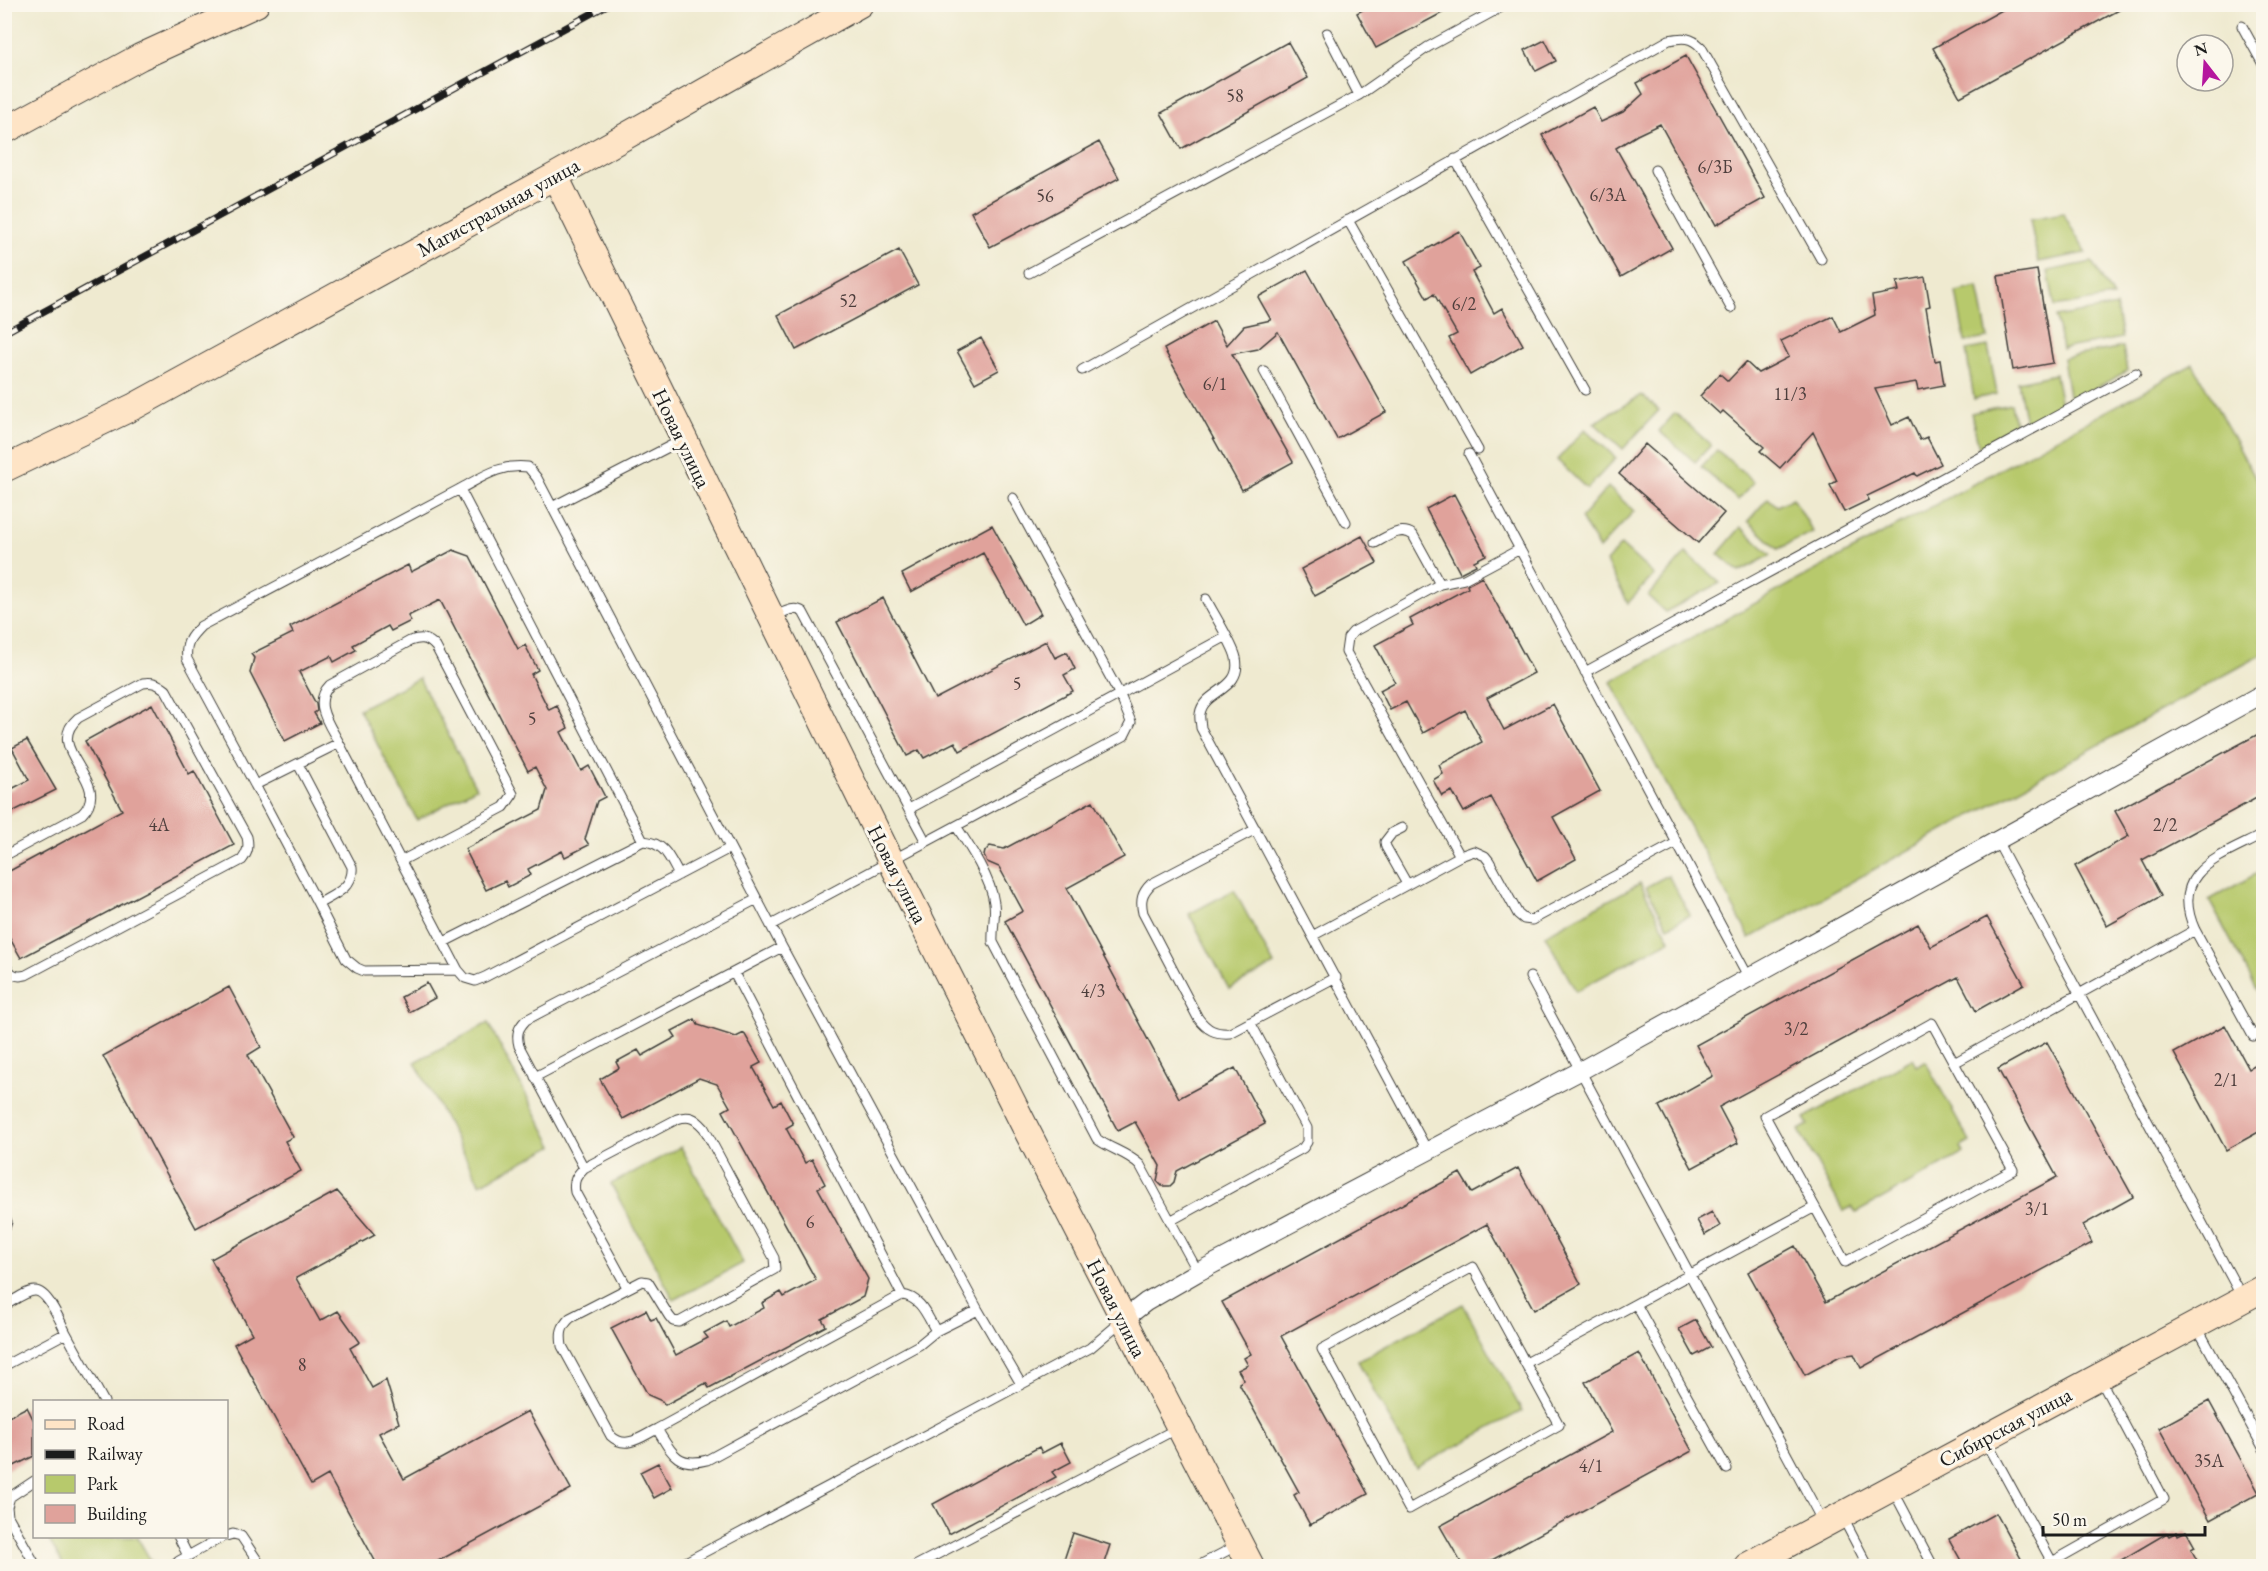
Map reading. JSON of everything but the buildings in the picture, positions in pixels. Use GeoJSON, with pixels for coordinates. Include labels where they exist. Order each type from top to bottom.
{"type":"FeatureCollection","features":[{"type":"Feature","properties":{"kind":"main road"},"geometry":{"type":"LineString","coordinates":[[4,131],[140,57],[256,4]]}},
{"type":"Feature","properties":{"kind":"main road","name":"Магистральная улица"},"geometry":{"type":"LineString","coordinates":[[4,469],[135,406],[555,176],[860,4]]}},
{"type":"Feature","properties":{"kind":"main road","name":"Новая улица"},"geometry":{"type":"LineString","coordinates":[[555,176],[682,440],[891,861],[1245,1556]]}},
{"type":"Feature","properties":{"kind":"main road","name":"Магистральная улица"},"geometry":{"type":"LineString","coordinates":[[4,488],[135,406]]}},
{"type":"Feature","properties":{"kind":"main road","name":"Сибирская улица"},"geometry":{"type":"LineString","coordinates":[[1747,1566],[2253,1293]]}},
{"type":"Feature","properties":{"kind":"street"},"geometry":{"type":"LineString","coordinates":[[1124,1319],[1146,1302],[1198,1272],[1580,1071],[2264,693]]}},
{"type":"Feature","properties":{"kind":"lane"},"geometry":{"type":"LineString","coordinates":[[1029,273],[1359,94],[1428,47],[1507,4]]}},
{"type":"Feature","properties":{"kind":"lane"},"geometry":{"type":"LineString","coordinates":[[2242,26],[2264,66]]}},
{"type":"Feature","properties":{"kind":"lane"},"geometry":{"type":"LineString","coordinates":[[1327,33],[1359,94]]}},
{"type":"Feature","properties":{"kind":"lane"},"geometry":{"type":"LineString","coordinates":[[1082,370],[1669,40],[1681,37],[1693,39],[1701,47],[1821,259]]}},
{"type":"Feature","properties":{"kind":"lane"},"geometry":{"type":"LineString","coordinates":[[1455,159],[1585,390]]}},
{"type":"Feature","properties":{"kind":"lane"},"geometry":{"type":"LineString","coordinates":[[1655,170],[1731,308]]}},
{"type":"Feature","properties":{"kind":"lane"},"geometry":{"type":"LineString","coordinates":[[1348,220],[1473,452],[1520,549],[1749,978]]}},
{"type":"Feature","properties":{"kind":"lane"},"geometry":{"type":"LineString","coordinates":[[1264,371],[1346,522]]}},
{"type":"Feature","properties":{"kind":"lane"},"geometry":{"type":"LineString","coordinates":[[1585,672],[2136,373]]}},
{"type":"Feature","properties":{"kind":"lane"},"geometry":{"type":"LineString","coordinates":[[552,507],[682,440]]}},
{"type":"Feature","properties":{"kind":"lane"},"geometry":{"type":"LineString","coordinates":[[458,970],[364,971],[346,959],[187,659],[185,647],[190,636],[201,626],[496,470],[512,465],[528,467],[537,478],[782,947],[978,1310],[1021,1384]]}},
{"type":"Feature","properties":{"kind":"lane"},"geometry":{"type":"LineString","coordinates":[[460,489],[643,841]]}},
{"type":"Feature","properties":{"kind":"lane"},"geometry":{"type":"LineString","coordinates":[[771,925],[1124,736],[1131,722],[1120,695],[1013,498]]}},
{"type":"Feature","properties":{"kind":"lane"},"geometry":{"type":"LineString","coordinates":[[1375,543],[1397,532],[1408,532],[1413,535],[1440,584]]}},
{"type":"Feature","properties":{"kind":"lane"},"geometry":{"type":"LineString","coordinates":[[1460,856],[1346,652],[1348,638],[1353,632],[1440,584],[1464,579],[1520,549]]}},
{"type":"Feature","properties":{"kind":"lane"},"geometry":{"type":"LineString","coordinates":[[1206,599],[1236,656],[1237,668],[1234,677],[1203,703],[1199,715],[1201,728],[1314,935],[1428,1152]]}},
{"type":"Feature","properties":{"kind":"lane"},"geometry":{"type":"LineString","coordinates":[[771,619],[792,608],[798,608],[803,612],[926,842]]}},
{"type":"Feature","properties":{"kind":"lane"},"geometry":{"type":"LineString","coordinates":[[909,809],[1226,637]]}},
{"type":"Feature","properties":{"kind":"lane"},"geometry":{"type":"LineString","coordinates":[[401,861],[504,807],[513,794],[442,657],[430,640],[420,638],[410,641],[330,685],[324,691],[321,701],[322,711],[458,970],[465,978],[475,981],[485,977],[730,848]]}},
{"type":"Feature","properties":{"kind":"lane"},"geometry":{"type":"LineString","coordinates":[[4,856],[82,814],[89,807],[92,797],[90,788],[67,743],[66,734],[70,725],[78,718],[143,683],[150,682],[166,690],[247,837],[248,845],[247,854],[242,860],[26,975],[18,977],[11,974],[4,965]]}},
{"type":"Feature","properties":{"kind":"lane"},"geometry":{"type":"LineString","coordinates":[[255,785],[339,743]]}},
{"type":"Feature","properties":{"kind":"lane"},"geometry":{"type":"LineString","coordinates":[[298,764],[352,867],[353,874],[343,890],[318,904]]}},
{"type":"Feature","properties":{"kind":"lane"},"geometry":{"type":"LineString","coordinates":[[956,826],[971,848],[993,895],[995,907],[993,942],[1096,1139],[1133,1158],[1140,1165],[1198,1272]]}},
{"type":"Feature","properties":{"kind":"lane"},"geometry":{"type":"LineString","coordinates":[[1402,828],[1392,833],[1385,842],[1407,884]]}},
{"type":"Feature","properties":{"kind":"lane"},"geometry":{"type":"LineString","coordinates":[[1256,829],[1151,884],[1143,892],[1140,903],[1143,913],[1198,1018],[1203,1025],[1220,1033],[1230,1032],[1336,977]]}},
{"type":"Feature","properties":{"kind":"lane"},"geometry":{"type":"LineString","coordinates":[[2264,834],[2204,866],[2191,882],[2186,897],[2189,915],[2195,930],[2253,1036],[2264,1030]]}},
{"type":"Feature","properties":{"kind":"lane"},"geometry":{"type":"LineString","coordinates":[[444,942],[643,841],[654,842],[662,848],[679,875]]}},
{"type":"Feature","properties":{"kind":"lane"},"geometry":{"type":"LineString","coordinates":[[1997,841],[2079,995],[2253,1293]]}},
{"type":"Feature","properties":{"kind":"lane"},"geometry":{"type":"LineString","coordinates":[[1314,935],[1460,856],[1474,851],[1485,856],[1518,914],[1524,919],[1532,920],[1676,843]]}},
{"type":"Feature","properties":{"kind":"lane"},"geometry":{"type":"LineString","coordinates":[[584,1168],[519,1046],[516,1036],[519,1026],[526,1020],[757,899]]}},
{"type":"Feature","properties":{"kind":"lane"},"geometry":{"type":"LineString","coordinates":[[1954,1063],[2195,930]]}},
{"type":"Feature","properties":{"kind":"lane"},"geometry":{"type":"LineString","coordinates":[[535,1077],[782,947]]}},
{"type":"Feature","properties":{"kind":"lane"},"geometry":{"type":"LineString","coordinates":[[734,973],[902,1295]]}},
{"type":"Feature","properties":{"kind":"lane"},"geometry":{"type":"LineString","coordinates":[[1530,976],[1689,1275],[1833,1520],[1868,1566]]}},
{"type":"Feature","properties":{"kind":"lane"},"geometry":{"type":"LineString","coordinates":[[1170,1221],[1302,1148],[1307,1142],[1307,1128],[1250,1022]]}},
{"type":"Feature","properties":{"kind":"lane"},"geometry":{"type":"LineString","coordinates":[[1932,1023],[1954,1063],[2013,1170],[1845,1262],[1764,1116],[1932,1023]]}},
{"type":"Feature","properties":{"kind":"lane"},"geometry":{"type":"LineString","coordinates":[[627,1287],[575,1192],[574,1183],[577,1174],[584,1168],[677,1119],[687,1116],[696,1119],[704,1128],[776,1263],[775,1269],[770,1274],[679,1322],[669,1316],[648,1282],[642,1281],[570,1318],[563,1325],[560,1335],[562,1346],[611,1436],[618,1442],[627,1444],[902,1295],[911,1296],[918,1301],[936,1331]]}},
{"type":"Feature","properties":{"kind":"lane"},"geometry":{"type":"LineString","coordinates":[[1526,1363],[1815,1207]]}},
{"type":"Feature","properties":{"kind":"lane"},"geometry":{"type":"LineString","coordinates":[[4,1215],[7,1222],[4,1230]]}},
{"type":"Feature","properties":{"kind":"lane"},"geometry":{"type":"LineString","coordinates":[[1473,1267],[1526,1363],[1559,1425],[1408,1509],[1322,1349],[1473,1267]]}},
{"type":"Feature","properties":{"kind":"lane"},"geometry":{"type":"LineString","coordinates":[[4,1306],[29,1292],[41,1292],[47,1298],[103,1400]]}},
{"type":"Feature","properties":{"kind":"lane"},"geometry":{"type":"LineString","coordinates":[[1636,1304],[1727,1469]]}},
{"type":"Feature","properties":{"kind":"lane"},"geometry":{"type":"LineString","coordinates":[[657,1429],[672,1454],[681,1460],[693,1464],[707,1460],[919,1345],[936,1331],[978,1310]]}},
{"type":"Feature","properties":{"kind":"lane"},"geometry":{"type":"LineString","coordinates":[[684,1565],[1090,1348],[1124,1319]]}},
{"type":"Feature","properties":{"kind":"lane"},"geometry":{"type":"LineString","coordinates":[[2196,1324],[2264,1449]]}},
{"type":"Feature","properties":{"kind":"lane"},"geometry":{"type":"LineString","coordinates":[[4,1366],[66,1333]]}},
{"type":"Feature","properties":{"kind":"lane"},"geometry":{"type":"LineString","coordinates":[[1985,1438],[2052,1562],[2164,1498],[2099,1377]]}},
{"type":"Feature","properties":{"kind":"lane"},"geometry":{"type":"LineString","coordinates":[[915,1566],[1178,1428]]}},
{"type":"Feature","properties":{"kind":"lane"},"geometry":{"type":"LineString","coordinates":[[33,1482],[10,1497],[7,1507],[8,1515],[36,1566]]}},
{"type":"Feature","properties":{"kind":"lane"},"geometry":{"type":"LineString","coordinates":[[1892,1488],[1933,1566]]}},
{"type":"Feature","properties":{"kind":"lane"},"geometry":{"type":"LineString","coordinates":[[228,1535],[242,1536],[261,1566]]}},
{"type":"Feature","properties":{"kind":"lane"},"geometry":{"type":"LineString","coordinates":[[179,1538],[188,1556]]}},
{"type":"Feature","properties":{"kind":"lane"},"geometry":{"type":"LineString","coordinates":[[174,1566],[221,1538]]}},
{"type":"Feature","properties":{"kind":"lane"},"geometry":{"type":"LineString","coordinates":[[1198,1566],[1245,1556]]}},
{"type":"Feature","properties":{"kind":"green space"},"geometry":{"type":"Polygon","coordinates":[[[2063,213],[2086,253],[2038,262],[2030,219],[2063,213]]]}},
{"type":"Feature","properties":{"kind":"green space"},"geometry":{"type":"Polygon","coordinates":[[[2092,262],[2113,297],[2055,307],[2048,271],[2092,262]]]}},
{"type":"Feature","properties":{"kind":"green space"},"geometry":{"type":"Polygon","coordinates":[[[1978,287],[1988,338],[1965,342],[1956,292],[1978,287]]]}},
{"type":"Feature","properties":{"kind":"green space"},"geometry":{"type":"Polygon","coordinates":[[[2116,306],[2122,338],[2062,349],[2056,317],[2116,306]]]}},
{"type":"Feature","properties":{"kind":"green space"},"geometry":{"type":"Polygon","coordinates":[[[1988,346],[1997,394],[1974,399],[1966,350],[1988,346]]]}},
{"type":"Feature","properties":{"kind":"green space"},"geometry":{"type":"Polygon","coordinates":[[[2123,347],[2127,371],[2070,402],[2063,358],[2123,347]]]}},
{"type":"Feature","properties":{"kind":"green space"},"geometry":{"type":"Polygon","coordinates":[[[2193,364],[2263,492],[2263,654],[1750,938],[1611,682],[2193,364]]]}},
{"type":"Feature","properties":{"kind":"green space"},"geometry":{"type":"Polygon","coordinates":[[[2055,374],[2061,405],[2026,423],[2018,382],[2055,374]]]}},
{"type":"Feature","properties":{"kind":"green space"},"geometry":{"type":"Polygon","coordinates":[[[1642,395],[1659,410],[1623,449],[1594,423],[1642,395]]]}},
{"type":"Feature","properties":{"kind":"green space"},"geometry":{"type":"Polygon","coordinates":[[[2011,404],[2016,429],[1979,448],[1971,413],[2011,404]]]}},
{"type":"Feature","properties":{"kind":"green space"},"geometry":{"type":"Polygon","coordinates":[[[1675,413],[1711,445],[1695,462],[1659,431],[1675,413]]]}},
{"type":"Feature","properties":{"kind":"green space"},"geometry":{"type":"Polygon","coordinates":[[[1585,429],[1616,458],[1587,489],[1557,460],[1585,429]]]}},
{"type":"Feature","properties":{"kind":"green space"},"geometry":{"type":"Polygon","coordinates":[[[1717,450],[1754,482],[1738,500],[1701,467],[1717,450]]]}},
{"type":"Feature","properties":{"kind":"green space"},"geometry":{"type":"Polygon","coordinates":[[[1608,487],[1634,511],[1599,549],[1581,518],[1608,487]]]}},
{"type":"Feature","properties":{"kind":"green space"},"geometry":{"type":"Polygon","coordinates":[[[1768,498],[1777,506],[1793,498],[1813,532],[1778,549],[1748,521],[1768,498]]]}},
{"type":"Feature","properties":{"kind":"green space"},"geometry":{"type":"Polygon","coordinates":[[[1741,527],[1771,555],[1739,572],[1718,554],[1741,527]]]}},
{"type":"Feature","properties":{"kind":"green space"},"geometry":{"type":"Polygon","coordinates":[[[1621,545],[1654,575],[1628,603],[1606,562],[1621,545]]]}},
{"type":"Feature","properties":{"kind":"green space"},"geometry":{"type":"Polygon","coordinates":[[[1686,553],[1720,583],[1665,612],[1648,596],[1686,553]]]}},
{"type":"Feature","properties":{"kind":"green space"},"geometry":{"type":"Polygon","coordinates":[[[419,678],[476,788],[417,820],[359,709],[419,678]]]}},
{"type":"Feature","properties":{"kind":"green space"},"geometry":{"type":"Polygon","coordinates":[[[2263,870],[2263,1001],[2209,900],[2263,870]]]}},
{"type":"Feature","properties":{"kind":"green space"},"geometry":{"type":"Polygon","coordinates":[[[1668,875],[1690,915],[1668,927],[1646,887],[1668,875]]]}},
{"type":"Feature","properties":{"kind":"green space"},"geometry":{"type":"Polygon","coordinates":[[[1640,883],[1670,940],[1576,991],[1545,935],[1640,883]]]}},
{"type":"Feature","properties":{"kind":"green space"},"geometry":{"type":"Polygon","coordinates":[[[1234,890],[1274,965],[1229,989],[1189,914],[1234,890]]]}},
{"type":"Feature","properties":{"kind":"green space"},"geometry":{"type":"Polygon","coordinates":[[[488,1023],[553,1146],[480,1184],[415,1062],[488,1023]]]}},
{"type":"Feature","properties":{"kind":"green space"},"geometry":{"type":"Polygon","coordinates":[[[1912,1059],[1916,1066],[1925,1061],[1970,1142],[1961,1147],[1964,1153],[1856,1213],[1852,1207],[1843,1211],[1799,1130],[1808,1125],[1804,1118],[1912,1059]]]}},
{"type":"Feature","properties":{"kind":"green space"},"geometry":{"type":"Polygon","coordinates":[[[681,1147],[743,1263],[674,1300],[611,1184],[681,1147]]]}},
{"type":"Feature","properties":{"kind":"green space"},"geometry":{"type":"Polygon","coordinates":[[[1463,1304],[1522,1411],[1416,1468],[1358,1361],[1463,1304]]]}},
{"type":"Feature","properties":{"kind":"green space"},"geometry":{"type":"Polygon","coordinates":[[[48,1538],[138,1538],[154,1566],[64,1566],[48,1538]]]}},
{"type":"Feature","properties":{"kind":"railway"},"geometry":{"type":"LineString","coordinates":[[4,333],[609,4]]}}]}
